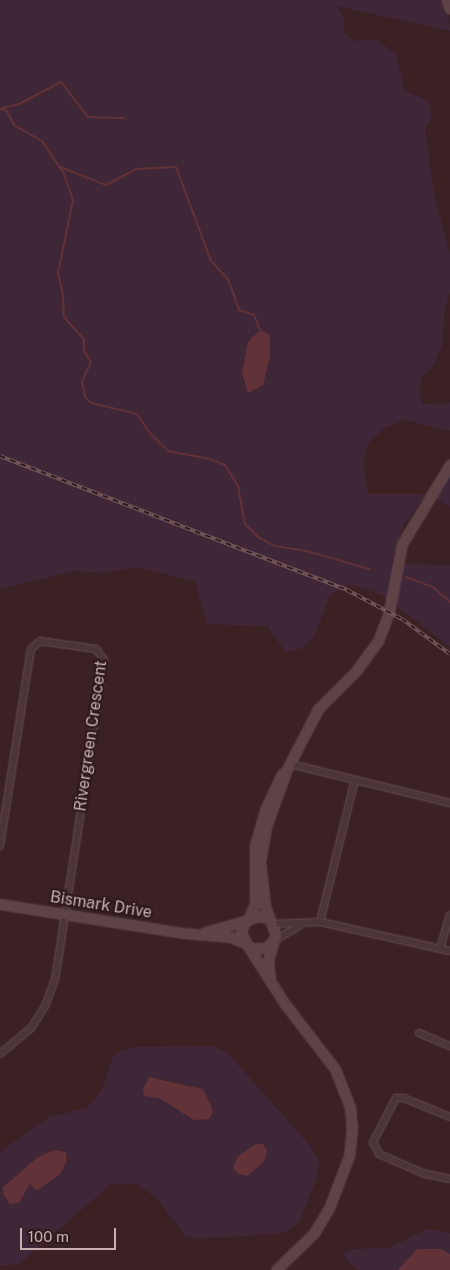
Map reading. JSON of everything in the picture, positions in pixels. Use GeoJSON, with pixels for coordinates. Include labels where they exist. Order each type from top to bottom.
{"type":"FeatureCollection","features":[{"type":"Feature","properties":{"kind":"main road"},"geometry":{"type":"LineString","coordinates":[[447,0],[450,9]]}},
{"type":"Feature","properties":{"kind":"main road"},"geometry":{"type":"LineString","coordinates":[[270,980],[268,961],[274,942],[260,883],[261,851],[270,813],[289,766],[318,709],[365,660],[378,641],[389,612],[402,544],[450,464]]}},
{"type":"Feature","properties":{"kind":"main road"},"geometry":{"type":"LineString","coordinates":[[276,1270],[314,1233],[329,1208],[349,1156],[352,1128],[344,1088],[335,1069],[270,980],[247,946],[241,932],[255,903],[252,863],[259,827],[273,789],[289,766]]}},
{"type":"Feature","properties":{"kind":"main road","name":"Bismark Drive"},"geometry":{"type":"LineString","coordinates":[[0,904],[65,915],[231,937],[247,946]]}},
{"type":"Feature","properties":{"kind":"main road"},"geometry":{"type":"LineString","coordinates":[[247,920],[270,921]]}},
{"type":"Feature","properties":{"kind":"main road","name":"Bismark Drive"},"geometry":{"type":"LineString","coordinates":[[198,934],[247,920]]}},
{"type":"Feature","properties":{"kind":"main road"},"geometry":{"type":"LineString","coordinates":[[247,946],[262,950],[274,942]]}},
{"type":"Feature","properties":{"kind":"street","name":"Rivergreen Crescent"},"geometry":{"type":"LineString","coordinates":[[0,846],[31,650],[40,640],[96,649],[104,660],[65,915]]}},
{"type":"Feature","properties":{"kind":"street"},"geometry":{"type":"LineString","coordinates":[[289,766],[450,803]]}},
{"type":"Feature","properties":{"kind":"street"},"geometry":{"type":"LineString","coordinates":[[320,922],[355,780]]}},
{"type":"Feature","properties":{"kind":"street"},"geometry":{"type":"LineString","coordinates":[[0,1054],[31,1028],[48,1000],[65,915]]}},
{"type":"Feature","properties":{"kind":"street"},"geometry":{"type":"LineString","coordinates":[[440,949],[450,915]]}},
{"type":"Feature","properties":{"kind":"street"},"geometry":{"type":"LineString","coordinates":[[270,921],[301,925],[320,922],[450,952]]}},
{"type":"Feature","properties":{"kind":"street"},"geometry":{"type":"LineString","coordinates":[[274,942],[301,925]]}},
{"type":"Feature","properties":{"kind":"street"},"geometry":{"type":"LineString","coordinates":[[419,1033],[448,1046],[450,1036]]}},
{"type":"Feature","properties":{"kind":"street"},"geometry":{"type":"LineString","coordinates":[[450,1118],[404,1098],[396,1098],[392,1101],[373,1142],[378,1154],[425,1174],[450,1180]]}},
{"type":"Feature","properties":{"kind":"shaded area"},"geometry":{"type":"Polygon","coordinates":[[[0,0],[448,0],[450,31],[337,6],[344,18],[344,33],[353,41],[376,39],[396,54],[405,91],[429,101],[432,117],[425,129],[435,199],[450,254],[450,293],[444,311],[443,343],[434,365],[422,377],[419,392],[423,404],[450,403],[450,431],[405,420],[386,427],[369,442],[363,463],[368,494],[426,494],[403,526],[391,564],[450,565],[450,647],[382,595],[350,584],[330,595],[314,637],[301,649],[285,651],[267,626],[207,624],[195,582],[138,567],[101,573],[75,571],[0,589],[0,0]],[[270,335],[248,342],[242,373],[243,383],[263,385],[270,357],[270,335]]]}},
{"type":"Feature","properties":{"kind":"shaded area"},"geometry":{"type":"Polygon","coordinates":[[[260,330],[270,335],[270,357],[263,385],[248,393],[242,373],[248,342],[260,330]]]}},
{"type":"Feature","properties":{"kind":"shaded area"},"geometry":{"type":"Polygon","coordinates":[[[450,467],[450,507],[432,497],[450,467]]]}},
{"type":"Feature","properties":{"kind":"shaded area"},"geometry":{"type":"Polygon","coordinates":[[[213,1046],[227,1053],[242,1069],[311,1147],[319,1162],[317,1178],[299,1222],[284,1233],[198,1239],[185,1236],[157,1198],[136,1184],[111,1184],[19,1264],[0,1266],[0,1152],[49,1117],[87,1108],[101,1092],[114,1054],[136,1047],[213,1046]],[[158,1078],[159,1098],[173,1105],[213,1110],[203,1089],[158,1078]],[[256,1144],[250,1149],[247,1176],[264,1162],[256,1144]],[[66,1152],[19,1173],[3,1186],[26,1189],[30,1184],[60,1174],[67,1161],[66,1152]]]}},
{"type":"Feature","properties":{"kind":"shaded area"},"geometry":{"type":"Polygon","coordinates":[[[149,1077],[203,1089],[213,1110],[210,1119],[194,1120],[159,1098],[144,1096],[143,1089],[149,1077]]]}},
{"type":"Feature","properties":{"kind":"shaded area"},"geometry":{"type":"Polygon","coordinates":[[[256,1144],[263,1144],[267,1151],[264,1162],[247,1176],[238,1174],[233,1168],[238,1156],[256,1144]]]}},
{"type":"Feature","properties":{"kind":"shaded area"},"geometry":{"type":"Polygon","coordinates":[[[54,1150],[66,1152],[67,1161],[60,1174],[37,1191],[30,1184],[19,1203],[10,1204],[3,1194],[3,1187],[38,1157],[54,1150]]]}},
{"type":"Feature","properties":{"kind":"shaded area"},"geometry":{"type":"Polygon","coordinates":[[[427,1229],[450,1233],[450,1270],[360,1270],[348,1262],[343,1253],[352,1249],[389,1248],[427,1229]]]}},
{"type":"Feature","properties":{"kind":"shaded area"},"geometry":{"type":"Polygon","coordinates":[[[417,1249],[441,1249],[450,1254],[450,1270],[398,1270],[417,1249]]]}},
{"type":"Feature","properties":{"kind":"waterway"},"geometry":{"type":"LineString","coordinates":[[0,109],[19,104],[61,82],[88,117],[124,118]]}},
{"type":"Feature","properties":{"kind":"waterway"},"geometry":{"type":"LineString","coordinates":[[0,109],[7,111],[14,125],[42,141],[64,174],[73,200],[58,273],[63,294],[64,317],[84,339],[84,351],[91,362],[82,381],[85,397],[91,403],[137,414],[149,432],[168,451],[210,459],[225,465],[238,486],[245,524],[258,537],[275,546],[307,551],[369,569]]}},
{"type":"Feature","properties":{"kind":"waterway"},"geometry":{"type":"LineString","coordinates":[[60,167],[106,185],[136,169],[176,167],[211,261],[228,279],[239,310],[254,315],[260,330]]}},
{"type":"Feature","properties":{"kind":"waterway"},"geometry":{"type":"LineString","coordinates":[[406,577],[434,588],[450,602]]}},
{"type":"Feature","properties":{"kind":"railway"},"geometry":{"type":"LineString","coordinates":[[0,456],[347,590],[402,619],[450,654]]}}]}
